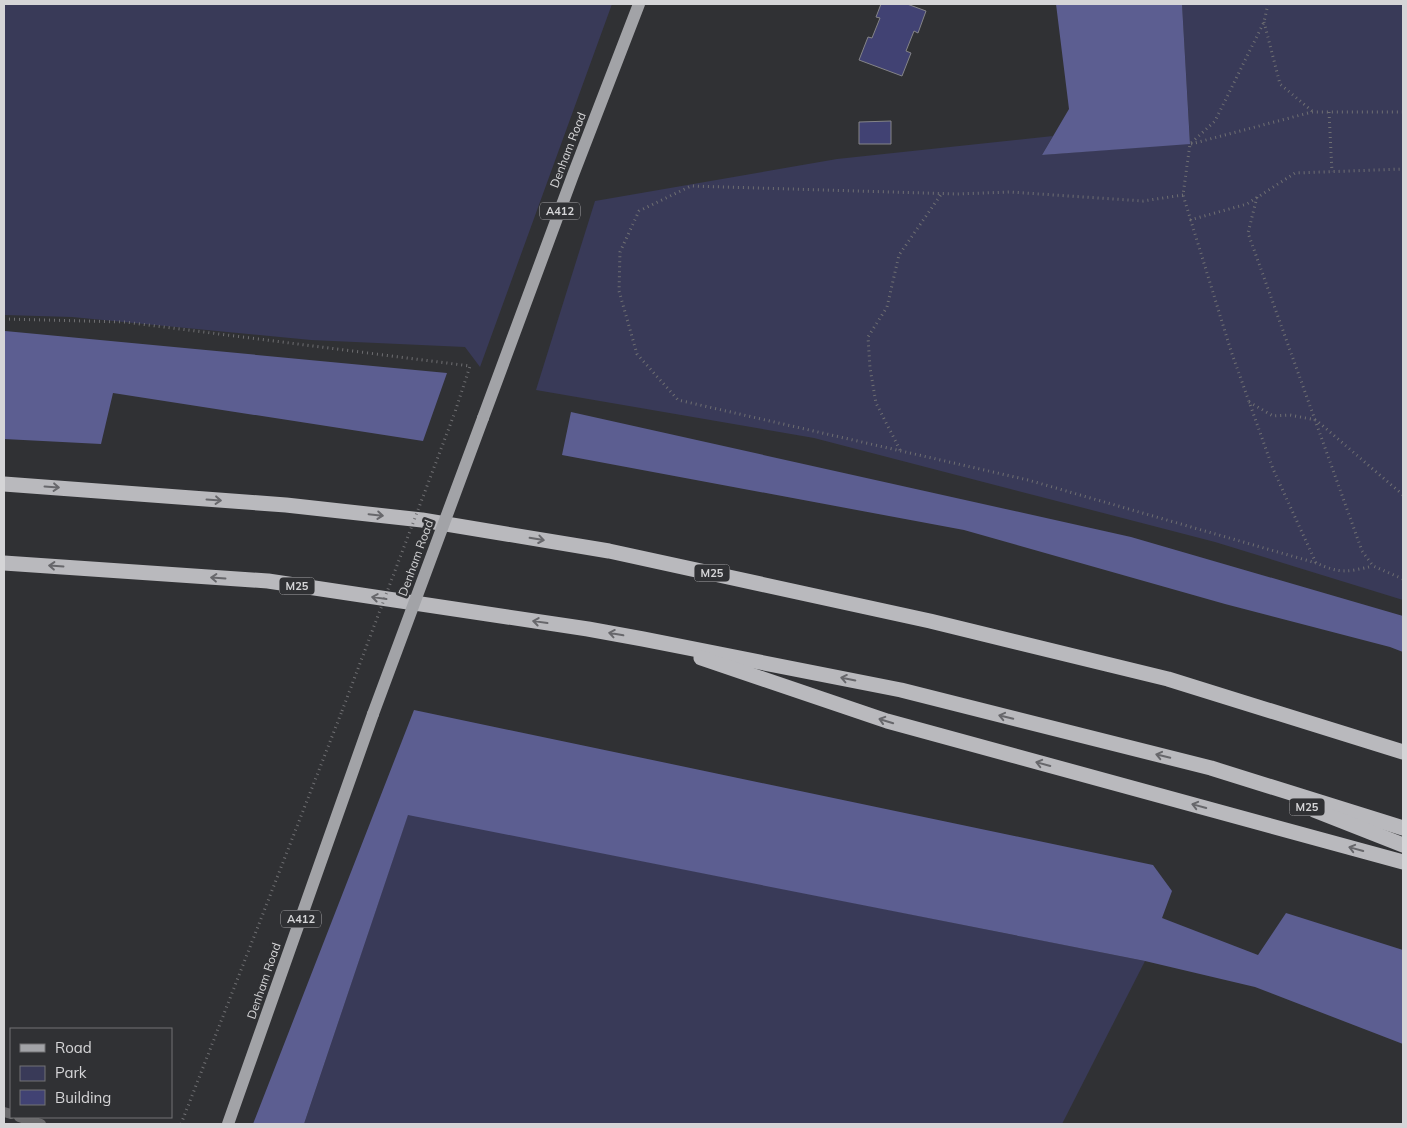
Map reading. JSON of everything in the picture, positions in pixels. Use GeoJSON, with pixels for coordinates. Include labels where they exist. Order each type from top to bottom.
{"type":"FeatureCollection","features":[{"type":"Feature","properties":{"kind":"highway","name":"M25"},"geometry":{"type":"LineString","coordinates":[[4,484],[286,505],[422,520],[610,550],[930,621],[1168,679],[1403,752]]}},
{"type":"Feature","properties":{"kind":"highway","name":"M25"},"geometry":{"type":"LineString","coordinates":[[4,563],[268,582],[643,638],[901,690],[1211,768],[1403,828]]}},
{"type":"Feature","properties":{"kind":"highway","name":"M25"},"geometry":{"type":"LineString","coordinates":[[643,638],[887,721],[1403,862]]}},
{"type":"Feature","properties":{"kind":"highway","name":"M25"},"geometry":{"type":"LineString","coordinates":[[1211,768],[1403,845]]}},
{"type":"Feature","properties":{"kind":"main road","name":"Denham Road"},"geometry":{"type":"LineString","coordinates":[[228,1124],[373,714],[573,175],[639,4]]}},
{"type":"Feature","properties":{"kind":"lane"},"geometry":{"type":"LineString","coordinates":[[22,1118],[40,1124]]}},
{"type":"Feature","properties":{"kind":"path"},"geometry":{"type":"LineString","coordinates":[[1268,4],[1264,22],[1215,121],[1190,144],[1183,195],[1231,351],[1249,402],[1273,468],[1316,563]]}},
{"type":"Feature","properties":{"kind":"path"},"geometry":{"type":"LineString","coordinates":[[1264,22],[1280,84],[1312,112]]}},
{"type":"Feature","properties":{"kind":"path"},"geometry":{"type":"LineString","coordinates":[[1190,144],[1312,112],[1403,112]]}},
{"type":"Feature","properties":{"kind":"path"},"geometry":{"type":"LineString","coordinates":[[1329,112],[1332,172]]}},
{"type":"Feature","properties":{"kind":"path"},"geometry":{"type":"LineString","coordinates":[[1190,220],[1247,204],[1295,173],[1403,169]]}},
{"type":"Feature","properties":{"kind":"path"},"geometry":{"type":"LineString","coordinates":[[1183,195],[1144,201],[1010,192],[942,193],[691,186],[639,211],[620,252],[619,291],[637,354],[678,400],[1028,480],[1316,563],[1333,570],[1349,572],[1373,566]]}},
{"type":"Feature","properties":{"kind":"path"},"geometry":{"type":"LineString","coordinates":[[900,451],[876,403],[870,368],[868,337],[887,307],[899,255],[942,193]]}},
{"type":"Feature","properties":{"kind":"path"},"geometry":{"type":"LineString","coordinates":[[1257,197],[1248,233],[1362,551],[1373,566],[1403,579]]}},
{"type":"Feature","properties":{"kind":"path"},"geometry":{"type":"LineString","coordinates":[[4,319],[124,322],[470,366],[342,710],[181,1124]]}},
{"type":"Feature","properties":{"kind":"path"},"geometry":{"type":"LineString","coordinates":[[1249,402],[1273,416],[1290,415],[1316,420],[1403,495]]}},
{"type":"Feature","properties":{"kind":"green space"},"geometry":{"type":"Polygon","coordinates":[[[4,4],[612,4],[480,367],[465,347],[311,340],[72,317],[4,315],[4,4]]]}},
{"type":"Feature","properties":{"kind":"green space"},"geometry":{"type":"Polygon","coordinates":[[[1182,4],[1403,4],[1403,600],[1215,542],[814,438],[536,390],[595,201],[837,159],[1053,136],[1042,155],[1190,143],[1182,4]]]}},
{"type":"Feature","properties":{"kind":"green space"},"geometry":{"type":"Polygon","coordinates":[[[408,814],[1145,961],[1062,1124],[304,1124],[408,814]]]}},
{"type":"Feature","properties":{"kind":"shaded area"},"geometry":{"type":"Polygon","coordinates":[[[1056,4],[1182,4],[1190,144],[1042,155],[1069,109],[1056,4]]]}},
{"type":"Feature","properties":{"kind":"shaded area"},"geometry":{"type":"Polygon","coordinates":[[[4,331],[447,373],[423,441],[113,393],[101,444],[4,439],[4,331]]]}},
{"type":"Feature","properties":{"kind":"shaded area"},"geometry":{"type":"Polygon","coordinates":[[[571,412],[1131,537],[1403,616],[1403,652],[964,530],[562,455],[571,412]]]}},
{"type":"Feature","properties":{"kind":"shaded area"},"geometry":{"type":"Polygon","coordinates":[[[414,710],[1153,865],[1172,891],[1162,918],[1258,955],[1286,913],[1403,950],[1403,1044],[1255,987],[1145,961],[408,815],[304,1124],[253,1124],[414,710]]]}},
{"type":"Feature","properties":{"kind":"building"},"geometry":{"type":"Polygon","coordinates":[[[881,4],[907,4],[926,11],[918,33],[914,31],[906,51],[911,53],[902,76],[859,60],[868,37],[872,38],[880,18],[876,17],[881,4]]]}},
{"type":"Feature","properties":{"kind":"building"},"geometry":{"type":"Polygon","coordinates":[[[891,121],[891,144],[859,144],[859,122],[891,121]]]}}]}
